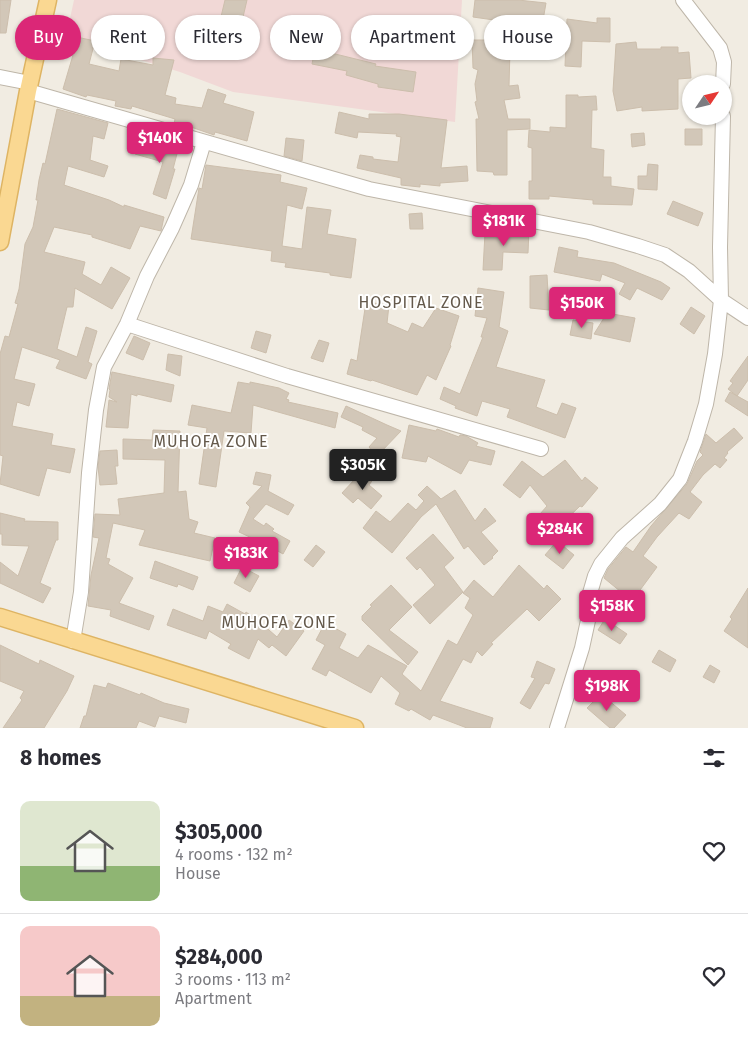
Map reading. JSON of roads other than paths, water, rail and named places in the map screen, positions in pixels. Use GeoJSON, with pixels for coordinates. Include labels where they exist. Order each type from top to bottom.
{"type":"FeatureCollection","features":[{"type":"Feature","properties":{"kind":"main road"},"geometry":{"type":"LineString","coordinates":[[0,242],[29,87],[48,0]]}},
{"type":"Feature","properties":{"kind":"main road"},"geometry":{"type":"LineString","coordinates":[[0,617],[355,728]]}},
{"type":"Feature","properties":{"kind":"street"},"geometry":{"type":"LineString","coordinates":[[683,0],[720,48],[724,62],[723,75]]}},
{"type":"Feature","properties":{"kind":"street"},"geometry":{"type":"LineString","coordinates":[[0,77],[204,142],[369,189],[589,232],[638,246],[665,255],[689,271],[721,300],[748,318]]}},
{"type":"Feature","properties":{"kind":"street"},"geometry":{"type":"LineString","coordinates":[[557,728],[582,648],[589,616],[588,600],[595,576],[601,564],[622,538],[660,504],[680,479],[695,442],[706,404],[716,354],[721,300],[720,247],[723,125]]}},
{"type":"Feature","properties":{"kind":"street"},"geometry":{"type":"LineString","coordinates":[[73,641],[81,592],[89,473],[99,389],[104,367],[127,324],[147,276],[172,228],[190,185],[204,142]]}},
{"type":"Feature","properties":{"kind":"street"},"geometry":{"type":"LineString","coordinates":[[127,324],[287,376],[541,449]]}},
{"type":"Feature","properties":{"kind":"district","name":"HOSPITAL ZONE"},"geometry":{"type":"Point","coordinates":[421,302]}},
{"type":"Feature","properties":{"kind":"district","name":"MUHOFA ZONE"},"geometry":{"type":"Point","coordinates":[211,441]}},
{"type":"Feature","properties":{"kind":"district","name":"MUHOFA ZONE"},"geometry":{"type":"Point","coordinates":[279,622]}}]}
